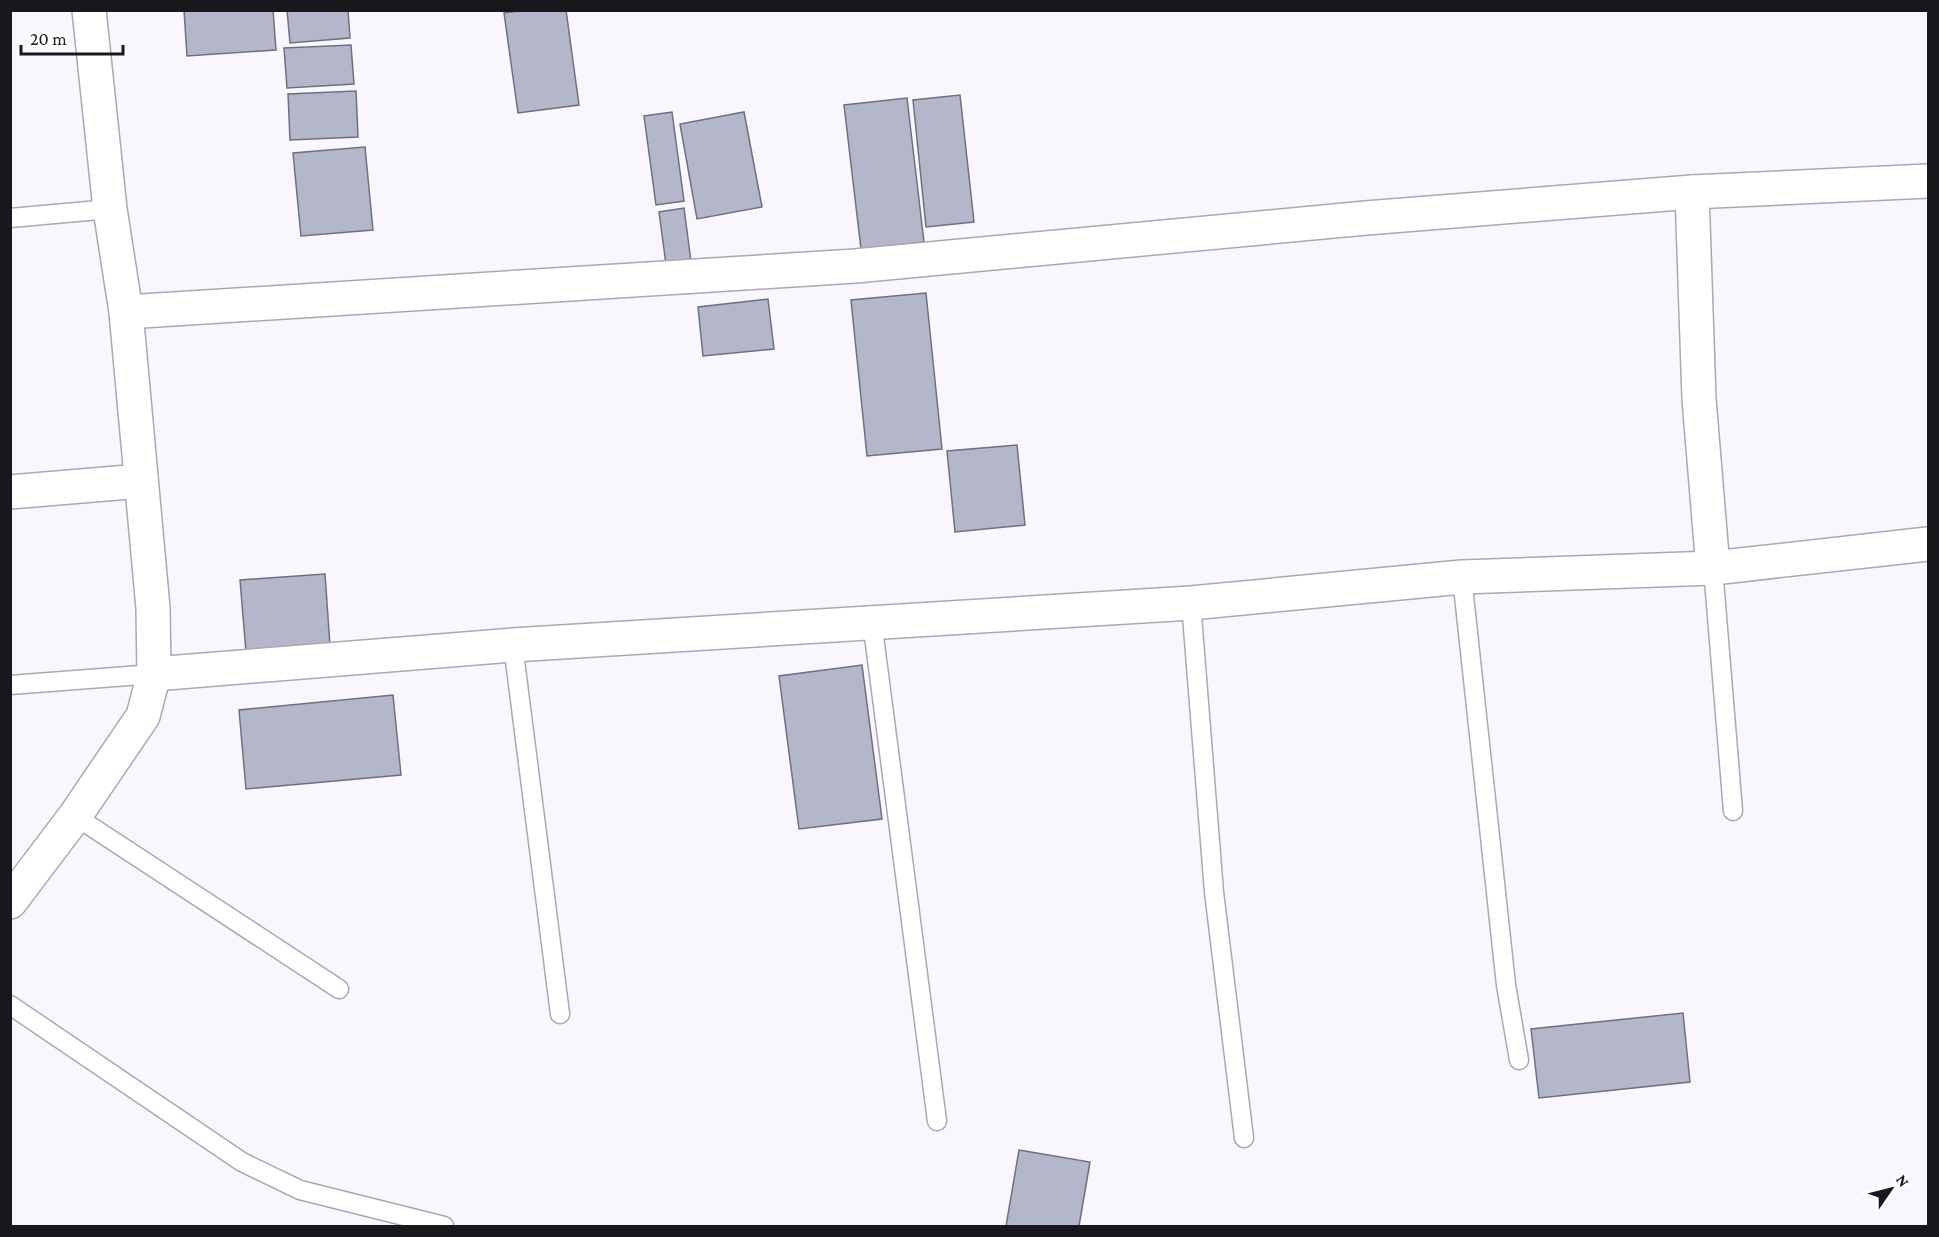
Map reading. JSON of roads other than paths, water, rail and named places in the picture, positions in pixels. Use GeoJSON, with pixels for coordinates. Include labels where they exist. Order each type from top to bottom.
{"type":"FeatureCollection","features":[{"type":"Feature","properties":{"kind":"street"},"geometry":{"type":"LineString","coordinates":[[10,902],[75,816],[143,716],[154,674],[153,608],[126,312],[110,209],[89,10]]}},
{"type":"Feature","properties":{"kind":"street"},"geometry":{"type":"LineString","coordinates":[[126,312],[855,266],[1366,218],[1692,192],[1929,181]]}},
{"type":"Feature","properties":{"kind":"street"},"geometry":{"type":"LineString","coordinates":[[1692,192],[1699,399],[1713,568]]}},
{"type":"Feature","properties":{"kind":"street"},"geometry":{"type":"LineString","coordinates":[[10,492],[141,481]]}},
{"type":"Feature","properties":{"kind":"street"},"geometry":{"type":"LineString","coordinates":[[154,674],[513,645],[1191,603],[1462,577],[1713,568],[1929,544]]}},
{"type":"Feature","properties":{"kind":"lane"},"geometry":{"type":"LineString","coordinates":[[10,219],[110,209]]}},
{"type":"Feature","properties":{"kind":"lane"},"geometry":{"type":"LineString","coordinates":[[1713,568],[1733,811]]}},
{"type":"Feature","properties":{"kind":"lane"},"geometry":{"type":"LineString","coordinates":[[1462,577],[1506,985],[1518,1060]]}},
{"type":"Feature","properties":{"kind":"lane"},"geometry":{"type":"LineString","coordinates":[[1191,603],[1214,892],[1244,1138]]}},
{"type":"Feature","properties":{"kind":"lane"},"geometry":{"type":"LineString","coordinates":[[872,621],[937,1121]]}},
{"type":"Feature","properties":{"kind":"lane"},"geometry":{"type":"LineString","coordinates":[[513,645],[560,1014]]}},
{"type":"Feature","properties":{"kind":"lane"},"geometry":{"type":"LineString","coordinates":[[10,685],[154,674]]}},
{"type":"Feature","properties":{"kind":"lane"},"geometry":{"type":"LineString","coordinates":[[75,816],[339,989]]}},
{"type":"Feature","properties":{"kind":"lane"},"geometry":{"type":"LineString","coordinates":[[10,1005],[242,1162],[300,1190],[444,1227]]}}]}
